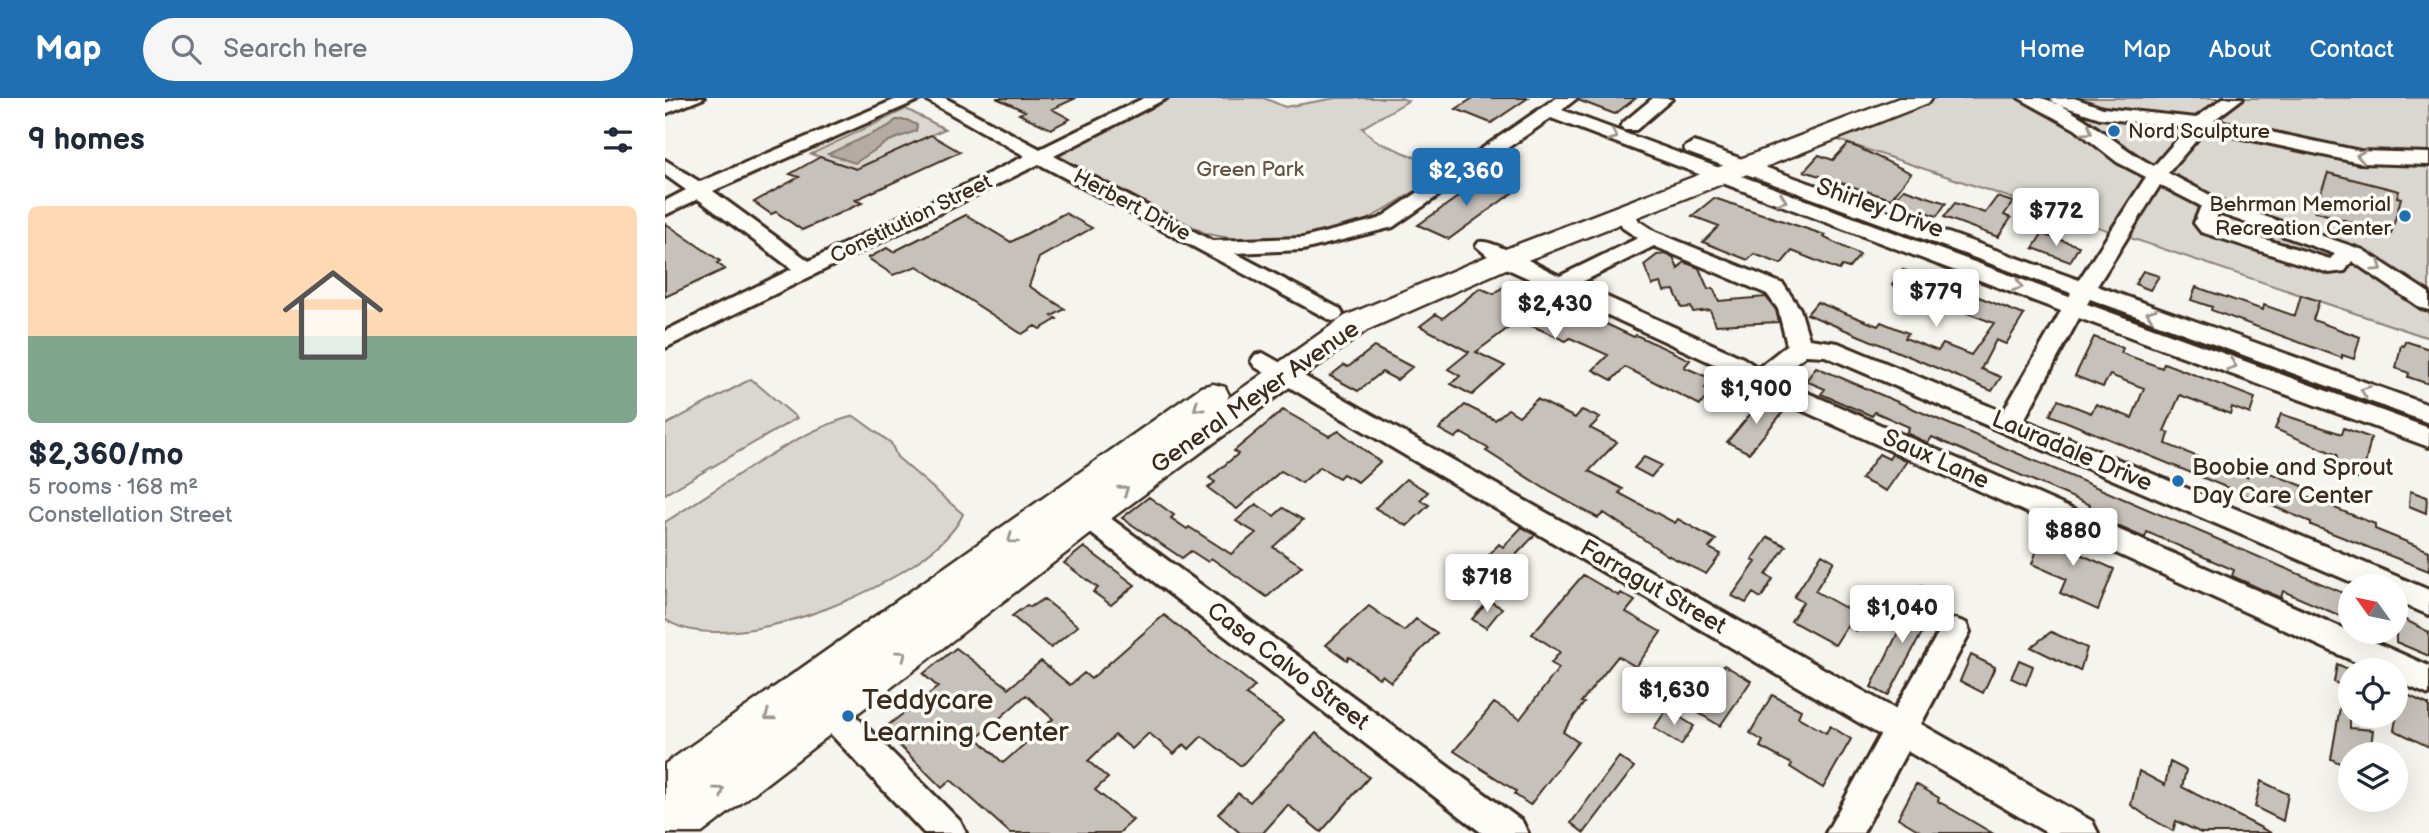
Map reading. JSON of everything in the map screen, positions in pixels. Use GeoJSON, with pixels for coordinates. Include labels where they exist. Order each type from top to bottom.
{"type":"FeatureCollection","features":[{"type":"Feature","properties":{"kind":"main road","name":"General Meyer Avenue"},"geometry":{"type":"LineString","coordinates":[[665,832],[818,699],[1274,367],[1332,314],[1384,286],[1625,212],[1719,167],[1881,98]]}},
{"type":"Feature","properties":{"kind":"main road","name":"General Meyer Avenue"},"geometry":{"type":"LineString","coordinates":[[1274,367],[1495,253],[1719,167],[1920,98]]}},
{"type":"Feature","properties":{"kind":"main road","name":"General Meyer Avenue"},"geometry":{"type":"LineString","coordinates":[[665,791],[818,699]]}},
{"type":"Feature","properties":{"kind":"street"},"geometry":{"type":"LineString","coordinates":[[665,109],[695,98]]}},
{"type":"Feature","properties":{"kind":"street"},"geometry":{"type":"LineString","coordinates":[[665,209],[914,98]]}},
{"type":"Feature","properties":{"kind":"street","name":"Herbert Drive"},"geometry":{"type":"LineString","coordinates":[[932,98],[1332,314]]}},
{"type":"Feature","properties":{"kind":"street","name":"Constitution Street"},"geometry":{"type":"LineString","coordinates":[[665,340],[1158,98]]}},
{"type":"Feature","properties":{"kind":"street"},"geometry":{"type":"LineString","coordinates":[[2028,98],[2081,125],[2124,158],[2212,204],[2204,223],[2208,228],[2329,266],[2337,266],[2348,251],[2374,264],[2429,303]]}},
{"type":"Feature","properties":{"kind":"street"},"geometry":{"type":"LineString","coordinates":[[2059,98],[2101,113],[2256,132],[2360,157],[2389,160],[2429,159]]}},
{"type":"Feature","properties":{"kind":"street"},"geometry":{"type":"LineString","coordinates":[[2008,424],[2158,174],[2198,124],[2222,103],[2234,98]]}},
{"type":"Feature","properties":{"kind":"street"},"geometry":{"type":"LineString","coordinates":[[1630,126],[1663,99]]}},
{"type":"Feature","properties":{"kind":"street"},"geometry":{"type":"LineString","coordinates":[[1211,247],[1303,244],[1386,223],[1560,103]]}},
{"type":"Feature","properties":{"kind":"street","name":"Shirley Drive"},"geometry":{"type":"LineString","coordinates":[[1560,103],[1719,167],[2081,299],[2429,438]]}},
{"type":"Feature","properties":{"kind":"street","name":"Shirley Drive"},"geometry":{"type":"LineString","coordinates":[[1560,103],[1630,126],[1719,167]]}},
{"type":"Feature","properties":{"kind":"street"},"geometry":{"type":"LineString","coordinates":[[665,166],[808,270]]}},
{"type":"Feature","properties":{"kind":"street"},"geometry":{"type":"LineString","coordinates":[[1625,212],[1630,224],[1654,238],[1775,289],[1783,296],[1799,348],[1787,354],[1761,381]]}},
{"type":"Feature","properties":{"kind":"street"},"geometry":{"type":"LineString","coordinates":[[1561,284],[1654,238]]}},
{"type":"Feature","properties":{"kind":"street","name":"Saux Lane"},"geometry":{"type":"LineString","coordinates":[[1495,253],[1735,364],[1761,381],[2429,681]]}},
{"type":"Feature","properties":{"kind":"street","name":"Shirley Drive"},"geometry":{"type":"LineString","coordinates":[[2081,299],[2429,414]]}},
{"type":"Feature","properties":{"kind":"street","name":"Lauradale Drive"},"geometry":{"type":"LineString","coordinates":[[1799,348],[1814,345],[1830,349],[2363,574]]}},
{"type":"Feature","properties":{"kind":"street","name":"Farragut Street"},"geometry":{"type":"LineString","coordinates":[[1274,367],[2080,833]]}},
{"type":"Feature","properties":{"kind":"street","name":"Casa Calvo Street"},"geometry":{"type":"LineString","coordinates":[[1077,508],[1510,833]]}},
{"type":"Feature","properties":{"kind":"street"},"geometry":{"type":"LineString","coordinates":[[2408,594],[2429,603]]}},
{"type":"Feature","properties":{"kind":"street"},"geometry":{"type":"LineString","coordinates":[[1843,833],[1955,632]]}},
{"type":"Feature","properties":{"kind":"street"},"geometry":{"type":"LineString","coordinates":[[818,699],[948,833]]}},
{"type":"Feature","properties":{"kind":"green space","name":"Green Park"},"geometry":{"type":"Polygon","coordinates":[[[1166,98],[1264,98],[1285,107],[1336,98],[1401,98],[1408,101],[1362,128],[1376,141],[1448,171],[1359,225],[1310,237],[1241,240],[1207,234],[1053,155],[1166,98]]]}},
{"type":"Feature","properties":{"kind":"green space"},"geometry":{"type":"Polygon","coordinates":[[[1936,98],[2429,98],[2429,338],[1835,139],[1936,98]]]}},
{"type":"Feature","properties":{"kind":"green space"},"geometry":{"type":"Polygon","coordinates":[[[906,109],[945,129],[829,181],[847,166],[811,154],[906,109]]]}},
{"type":"Feature","properties":{"kind":"green space"},"geometry":{"type":"Polygon","coordinates":[[[751,379],[797,418],[665,494],[665,425],[751,379]]]}},
{"type":"Feature","properties":{"kind":"green space"},"geometry":{"type":"Polygon","coordinates":[[[854,416],[891,443],[897,457],[963,514],[944,539],[913,565],[873,588],[827,608],[779,623],[734,631],[695,630],[665,619],[665,522],[783,447],[807,434],[854,416]]]}},
{"type":"Feature","properties":{"kind":"shaded area"},"geometry":{"type":"Polygon","coordinates":[[[896,120],[907,120],[917,125],[916,131],[889,141],[855,163],[828,154],[889,126],[896,120]]]}},
{"type":"Feature","properties":{"kind":"building"},"geometry":{"type":"Polygon","coordinates":[[[996,98],[1076,98],[1052,109],[1070,119],[1051,129],[1019,114],[1025,111],[996,98]]]}},
{"type":"Feature","properties":{"kind":"building"},"geometry":{"type":"Polygon","coordinates":[[[1473,98],[1528,98],[1491,123],[1456,109],[1473,98]]]}},
{"type":"Feature","properties":{"kind":"building"},"geometry":{"type":"Polygon","coordinates":[[[1636,98],[1615,114],[1578,100],[1636,98]]]}},
{"type":"Feature","properties":{"kind":"building"},"geometry":{"type":"Polygon","coordinates":[[[931,135],[960,152],[855,200],[862,203],[802,230],[776,212],[771,214],[754,202],[799,177],[790,174],[820,157],[856,169],[931,135]]]}},
{"type":"Feature","properties":{"kind":"building"},"geometry":{"type":"Polygon","coordinates":[[[1848,144],[1911,173],[1891,199],[1804,171],[1819,155],[1833,160],[1848,144]]]}},
{"type":"Feature","properties":{"kind":"building"},"geometry":{"type":"Polygon","coordinates":[[[2328,173],[2399,191],[2397,197],[2401,198],[2391,234],[2314,211],[2328,173]]]}},
{"type":"Feature","properties":{"kind":"building"},"geometry":{"type":"Polygon","coordinates":[[[1485,178],[1515,191],[1449,239],[1418,225],[1485,178]]]}},
{"type":"Feature","properties":{"kind":"building"},"geometry":{"type":"Polygon","coordinates":[[[1904,189],[1946,203],[1937,216],[1893,201],[1904,189]]]}},
{"type":"Feature","properties":{"kind":"building"},"geometry":{"type":"Polygon","coordinates":[[[1997,197],[2013,202],[2004,215],[2011,218],[1998,237],[1944,217],[1955,203],[1985,213],[1997,197]]]}},
{"type":"Feature","properties":{"kind":"building"},"geometry":{"type":"Polygon","coordinates":[[[1714,198],[1825,235],[1823,237],[1860,255],[1849,268],[1842,266],[1839,270],[1792,251],[1781,264],[1754,254],[1748,260],[1703,242],[1719,226],[1692,216],[1714,198]]]}},
{"type":"Feature","properties":{"kind":"building"},"geometry":{"type":"Polygon","coordinates":[[[1065,213],[1092,228],[1039,258],[1029,286],[1065,309],[1052,316],[1057,319],[1040,329],[1035,326],[1022,334],[917,266],[893,275],[868,258],[887,248],[893,252],[966,215],[1011,242],[1065,213]]]}},
{"type":"Feature","properties":{"kind":"building"},"geometry":{"type":"Polygon","coordinates":[[[665,223],[720,261],[717,263],[725,269],[665,297],[665,223]]]}},
{"type":"Feature","properties":{"kind":"building"},"geometry":{"type":"Polygon","coordinates":[[[2042,234],[2079,246],[2070,262],[2033,248],[2042,234]]]}},
{"type":"Feature","properties":{"kind":"building"},"geometry":{"type":"Polygon","coordinates":[[[1657,255],[1673,257],[1678,269],[1684,262],[1699,268],[1708,289],[1713,288],[1719,301],[1766,297],[1776,310],[1779,322],[1716,325],[1710,310],[1693,312],[1691,307],[1682,308],[1674,290],[1664,291],[1661,283],[1652,285],[1644,265],[1657,255]]]}},
{"type":"Feature","properties":{"kind":"building"},"geometry":{"type":"Polygon","coordinates":[[[1903,270],[1939,281],[2024,315],[2006,344],[1996,340],[1981,369],[2001,377],[1992,391],[1807,314],[1817,302],[1878,326],[1881,322],[1908,333],[1905,338],[1938,351],[1943,344],[1971,355],[1994,323],[1892,285],[1903,270]]]}},
{"type":"Feature","properties":{"kind":"building"},"geometry":{"type":"Polygon","coordinates":[[[2143,271],[2159,276],[2150,290],[2135,284],[2143,271]]]}},
{"type":"Feature","properties":{"kind":"building"},"geometry":{"type":"Polygon","coordinates":[[[1509,282],[1516,282],[1534,290],[1538,287],[1553,294],[1543,302],[1598,325],[1602,322],[1634,337],[1636,335],[1690,360],[1684,367],[1712,379],[1705,388],[1712,391],[1700,405],[1625,367],[1612,380],[1593,370],[1608,355],[1570,338],[1566,341],[1519,320],[1476,352],[1505,366],[1472,395],[1451,384],[1460,376],[1448,369],[1469,352],[1420,326],[1436,314],[1443,318],[1480,288],[1494,294],[1509,282]]]}},
{"type":"Feature","properties":{"kind":"building"},"geometry":{"type":"Polygon","coordinates":[[[2196,287],[2263,310],[2264,305],[2295,316],[2301,295],[2319,301],[2313,320],[2360,337],[2354,359],[2342,355],[2342,358],[2211,310],[2212,307],[2191,300],[2196,287]]]}},
{"type":"Feature","properties":{"kind":"building"},"geometry":{"type":"Polygon","coordinates":[[[2094,337],[2123,348],[2121,353],[2162,368],[2164,363],[2255,398],[2250,414],[2232,407],[2230,414],[2180,395],[2164,431],[2169,433],[2166,444],[2247,477],[2252,466],[2303,486],[2302,495],[2375,524],[2375,529],[2429,551],[2429,571],[2311,525],[2311,522],[2050,415],[2058,400],[2091,413],[2096,404],[2132,418],[2144,388],[2110,375],[2103,387],[2075,376],[2094,337]]]}},
{"type":"Feature","properties":{"kind":"building"},"geometry":{"type":"Polygon","coordinates":[[[2405,341],[2429,349],[2429,384],[2408,377],[2409,373],[2396,368],[2401,345],[2404,346],[2405,341]]]}},
{"type":"Feature","properties":{"kind":"building"},"geometry":{"type":"Polygon","coordinates":[[[1374,347],[1412,367],[1397,380],[1382,372],[1358,391],[1330,376],[1344,365],[1348,367],[1374,347]]]}},
{"type":"Feature","properties":{"kind":"building"},"geometry":{"type":"Polygon","coordinates":[[[1816,367],[2338,591],[2338,615],[2283,591],[2281,598],[2232,576],[2234,570],[2147,532],[2145,538],[2087,513],[2090,505],[1932,437],[1928,443],[1906,433],[1909,427],[1875,412],[1872,416],[1821,394],[1825,389],[1806,381],[1816,367]]]}},
{"type":"Feature","properties":{"kind":"building"},"geometry":{"type":"Polygon","coordinates":[[[1537,399],[1575,418],[1582,410],[1600,418],[1590,428],[1617,442],[1589,471],[1623,489],[1619,493],[1675,523],[1678,519],[1716,540],[1709,548],[1721,554],[1706,574],[1667,555],[1604,513],[1598,518],[1550,492],[1486,451],[1489,449],[1461,433],[1455,438],[1439,429],[1465,405],[1495,420],[1508,409],[1519,416],[1537,399]]]}},
{"type":"Feature","properties":{"kind":"building"},"geometry":{"type":"Polygon","coordinates":[[[1762,400],[1784,411],[1749,453],[1727,442],[1762,400]]]}},
{"type":"Feature","properties":{"kind":"building"},"geometry":{"type":"Polygon","coordinates":[[[1283,410],[1329,436],[1339,431],[1380,462],[1358,482],[1343,474],[1339,478],[1320,467],[1302,483],[1281,471],[1237,509],[1208,488],[1215,482],[1209,478],[1238,454],[1234,451],[1283,410]]]}},
{"type":"Feature","properties":{"kind":"building"},"geometry":{"type":"Polygon","coordinates":[[[2281,414],[2342,434],[2344,428],[2371,438],[2363,474],[2357,479],[2336,470],[2337,455],[2275,429],[2281,414]]]}},
{"type":"Feature","properties":{"kind":"building"},"geometry":{"type":"Polygon","coordinates":[[[1879,454],[1889,459],[1892,454],[1907,461],[1886,491],[1861,479],[1879,454]]]}},
{"type":"Feature","properties":{"kind":"building"},"geometry":{"type":"Polygon","coordinates":[[[1644,457],[1661,465],[1651,477],[1634,468],[1644,457]]]}},
{"type":"Feature","properties":{"kind":"building"},"geometry":{"type":"Polygon","coordinates":[[[1406,479],[1428,492],[1420,500],[1429,505],[1407,526],[1375,508],[1406,479]]]}},
{"type":"Feature","properties":{"kind":"building"},"geometry":{"type":"Polygon","coordinates":[[[2410,491],[2427,497],[2426,513],[2409,506],[2410,491]]]}},
{"type":"Feature","properties":{"kind":"building"},"geometry":{"type":"Polygon","coordinates":[[[1149,497],[1174,515],[1171,518],[1231,554],[1256,533],[1236,521],[1256,504],[1274,516],[1283,508],[1303,520],[1273,547],[1302,566],[1267,597],[1211,558],[1208,562],[1191,551],[1182,558],[1122,518],[1149,497]]]}},
{"type":"Feature","properties":{"kind":"building"},"geometry":{"type":"Polygon","coordinates":[[[1522,527],[1535,535],[1493,579],[1479,571],[1484,566],[1480,564],[1499,544],[1503,547],[1522,527]]]}},
{"type":"Feature","properties":{"kind":"building"},"geometry":{"type":"Polygon","coordinates":[[[2053,527],[2077,538],[2071,550],[2114,569],[2098,610],[2060,593],[2066,579],[2032,564],[2043,533],[2053,527]]]}},
{"type":"Feature","properties":{"kind":"building"},"geometry":{"type":"Polygon","coordinates":[[[1768,537],[1786,546],[1766,575],[1773,579],[1761,598],[1753,593],[1746,603],[1732,596],[1756,562],[1752,560],[1768,537]]]}},
{"type":"Feature","properties":{"kind":"building"},"geometry":{"type":"Polygon","coordinates":[[[1084,547],[1135,585],[1111,605],[1093,592],[1098,588],[1064,563],[1084,547]]]}},
{"type":"Feature","properties":{"kind":"building"},"geometry":{"type":"Polygon","coordinates":[[[1822,554],[1834,561],[1815,591],[1851,611],[1855,604],[1868,611],[1856,631],[1847,626],[1835,645],[1791,621],[1803,602],[1794,597],[1822,554]]]}},
{"type":"Feature","properties":{"kind":"building"},"geometry":{"type":"Polygon","coordinates":[[[1583,575],[1619,596],[1621,593],[1635,601],[1626,612],[1661,632],[1636,667],[1618,656],[1581,702],[1584,703],[1563,732],[1578,742],[1530,805],[1514,794],[1516,791],[1454,751],[1494,703],[1520,719],[1559,668],[1551,663],[1560,652],[1532,634],[1583,575]]]}},
{"type":"Feature","properties":{"kind":"building"},"geometry":{"type":"Polygon","coordinates":[[[1921,586],[1932,592],[1916,627],[1923,631],[1888,696],[1871,687],[1921,586]]]}},
{"type":"Feature","properties":{"kind":"building"},"geometry":{"type":"Polygon","coordinates":[[[1044,599],[1078,626],[1051,648],[1012,616],[1027,605],[1030,607],[1044,599]]]}},
{"type":"Feature","properties":{"kind":"building"},"geometry":{"type":"Polygon","coordinates":[[[1489,601],[1502,608],[1486,628],[1472,619],[1489,601]]]}},
{"type":"Feature","properties":{"kind":"building"},"geometry":{"type":"Polygon","coordinates":[[[1369,606],[1404,631],[1416,619],[1437,633],[1391,682],[1382,675],[1379,678],[1349,657],[1347,660],[1326,645],[1369,606]]]}},
{"type":"Feature","properties":{"kind":"building"},"geometry":{"type":"Polygon","coordinates":[[[1164,615],[1255,686],[1246,695],[1283,721],[1241,766],[1202,736],[1189,749],[1184,744],[1174,754],[1149,733],[1132,749],[1115,735],[1088,761],[1108,778],[1095,790],[1133,820],[1119,833],[1010,833],[951,780],[942,788],[883,729],[938,687],[923,674],[956,648],[1009,688],[1041,661],[1070,685],[1084,673],[1091,679],[1164,615]],[[1026,695],[977,738],[1003,763],[1053,719],[1026,695]]]}},
{"type":"Feature","properties":{"kind":"building"},"geometry":{"type":"Polygon","coordinates":[[[2408,621],[2429,632],[2429,656],[2401,644],[2408,644],[2408,621]]]}},
{"type":"Feature","properties":{"kind":"building"},"geometry":{"type":"Polygon","coordinates":[[[2051,632],[2087,648],[2080,671],[2031,647],[2051,632]]]}},
{"type":"Feature","properties":{"kind":"building"},"geometry":{"type":"Polygon","coordinates":[[[1971,655],[1995,667],[1983,693],[1960,681],[1971,655]]]}},
{"type":"Feature","properties":{"kind":"building"},"geometry":{"type":"Polygon","coordinates":[[[2019,660],[2033,666],[2026,685],[2011,678],[2019,660]]]}},
{"type":"Feature","properties":{"kind":"building"},"geometry":{"type":"Polygon","coordinates":[[[2337,664],[2338,684],[2334,682],[2337,664]]]}},
{"type":"Feature","properties":{"kind":"building"},"geometry":{"type":"Polygon","coordinates":[[[1724,665],[1751,681],[1720,726],[1692,709],[1724,665]]]}},
{"type":"Feature","properties":{"kind":"building"},"geometry":{"type":"Polygon","coordinates":[[[1772,695],[1801,710],[1798,717],[1826,733],[1830,726],[1851,739],[1823,788],[1790,767],[1792,764],[1760,747],[1763,741],[1750,733],[1772,695]]]}},
{"type":"Feature","properties":{"kind":"building"},"geometry":{"type":"Polygon","coordinates":[[[2408,695],[2429,705],[2429,747],[2394,730],[2408,728],[2408,695]]]}},
{"type":"Feature","properties":{"kind":"building"},"geometry":{"type":"Polygon","coordinates":[[[1667,709],[1694,726],[1681,745],[1654,728],[1667,709]]]}},
{"type":"Feature","properties":{"kind":"building"},"geometry":{"type":"Polygon","coordinates":[[[2338,718],[2338,728],[2373,730],[2372,742],[2338,742],[2338,762],[2331,759],[2338,718]]]}},
{"type":"Feature","properties":{"kind":"building"},"geometry":{"type":"Polygon","coordinates":[[[1316,733],[1369,777],[1321,832],[1288,805],[1263,833],[1240,833],[1218,814],[1238,793],[1250,802],[1316,733]]]}},
{"type":"Feature","properties":{"kind":"building"},"geometry":{"type":"Polygon","coordinates":[[[1619,757],[1634,767],[1584,833],[1571,823],[1619,757]]]}},
{"type":"Feature","properties":{"kind":"building"},"geometry":{"type":"Polygon","coordinates":[[[2170,762],[2186,770],[2182,787],[2271,833],[2201,833],[2176,821],[2173,831],[2131,805],[2139,771],[2165,785],[2170,762]]]}},
{"type":"Feature","properties":{"kind":"building"},"geometry":{"type":"Polygon","coordinates":[[[2261,781],[2288,794],[2283,821],[2255,807],[2261,781]]]}},
{"type":"Feature","properties":{"kind":"building"},"geometry":{"type":"Polygon","coordinates":[[[1916,784],[1939,798],[1938,801],[1992,833],[1923,833],[1898,818],[1916,784]]]}},
{"type":"Feature","properties":{"kind":"place","name":"Nord Sculpture"},"geometry":{"type":"Point","coordinates":[2114,131]}},
{"type":"Feature","properties":{"kind":"place","name":"Behrman Memorial Recreation Center"},"geometry":{"type":"Point","coordinates":[2405,216]}},
{"type":"Feature","properties":{"kind":"place","name":"Boobie and Sprout Day Care Center"},"geometry":{"type":"Point","coordinates":[2178,481]}},
{"type":"Feature","properties":{"kind":"place","name":"Teddycare Learning Center"},"geometry":{"type":"Point","coordinates":[848,716]}}]}
